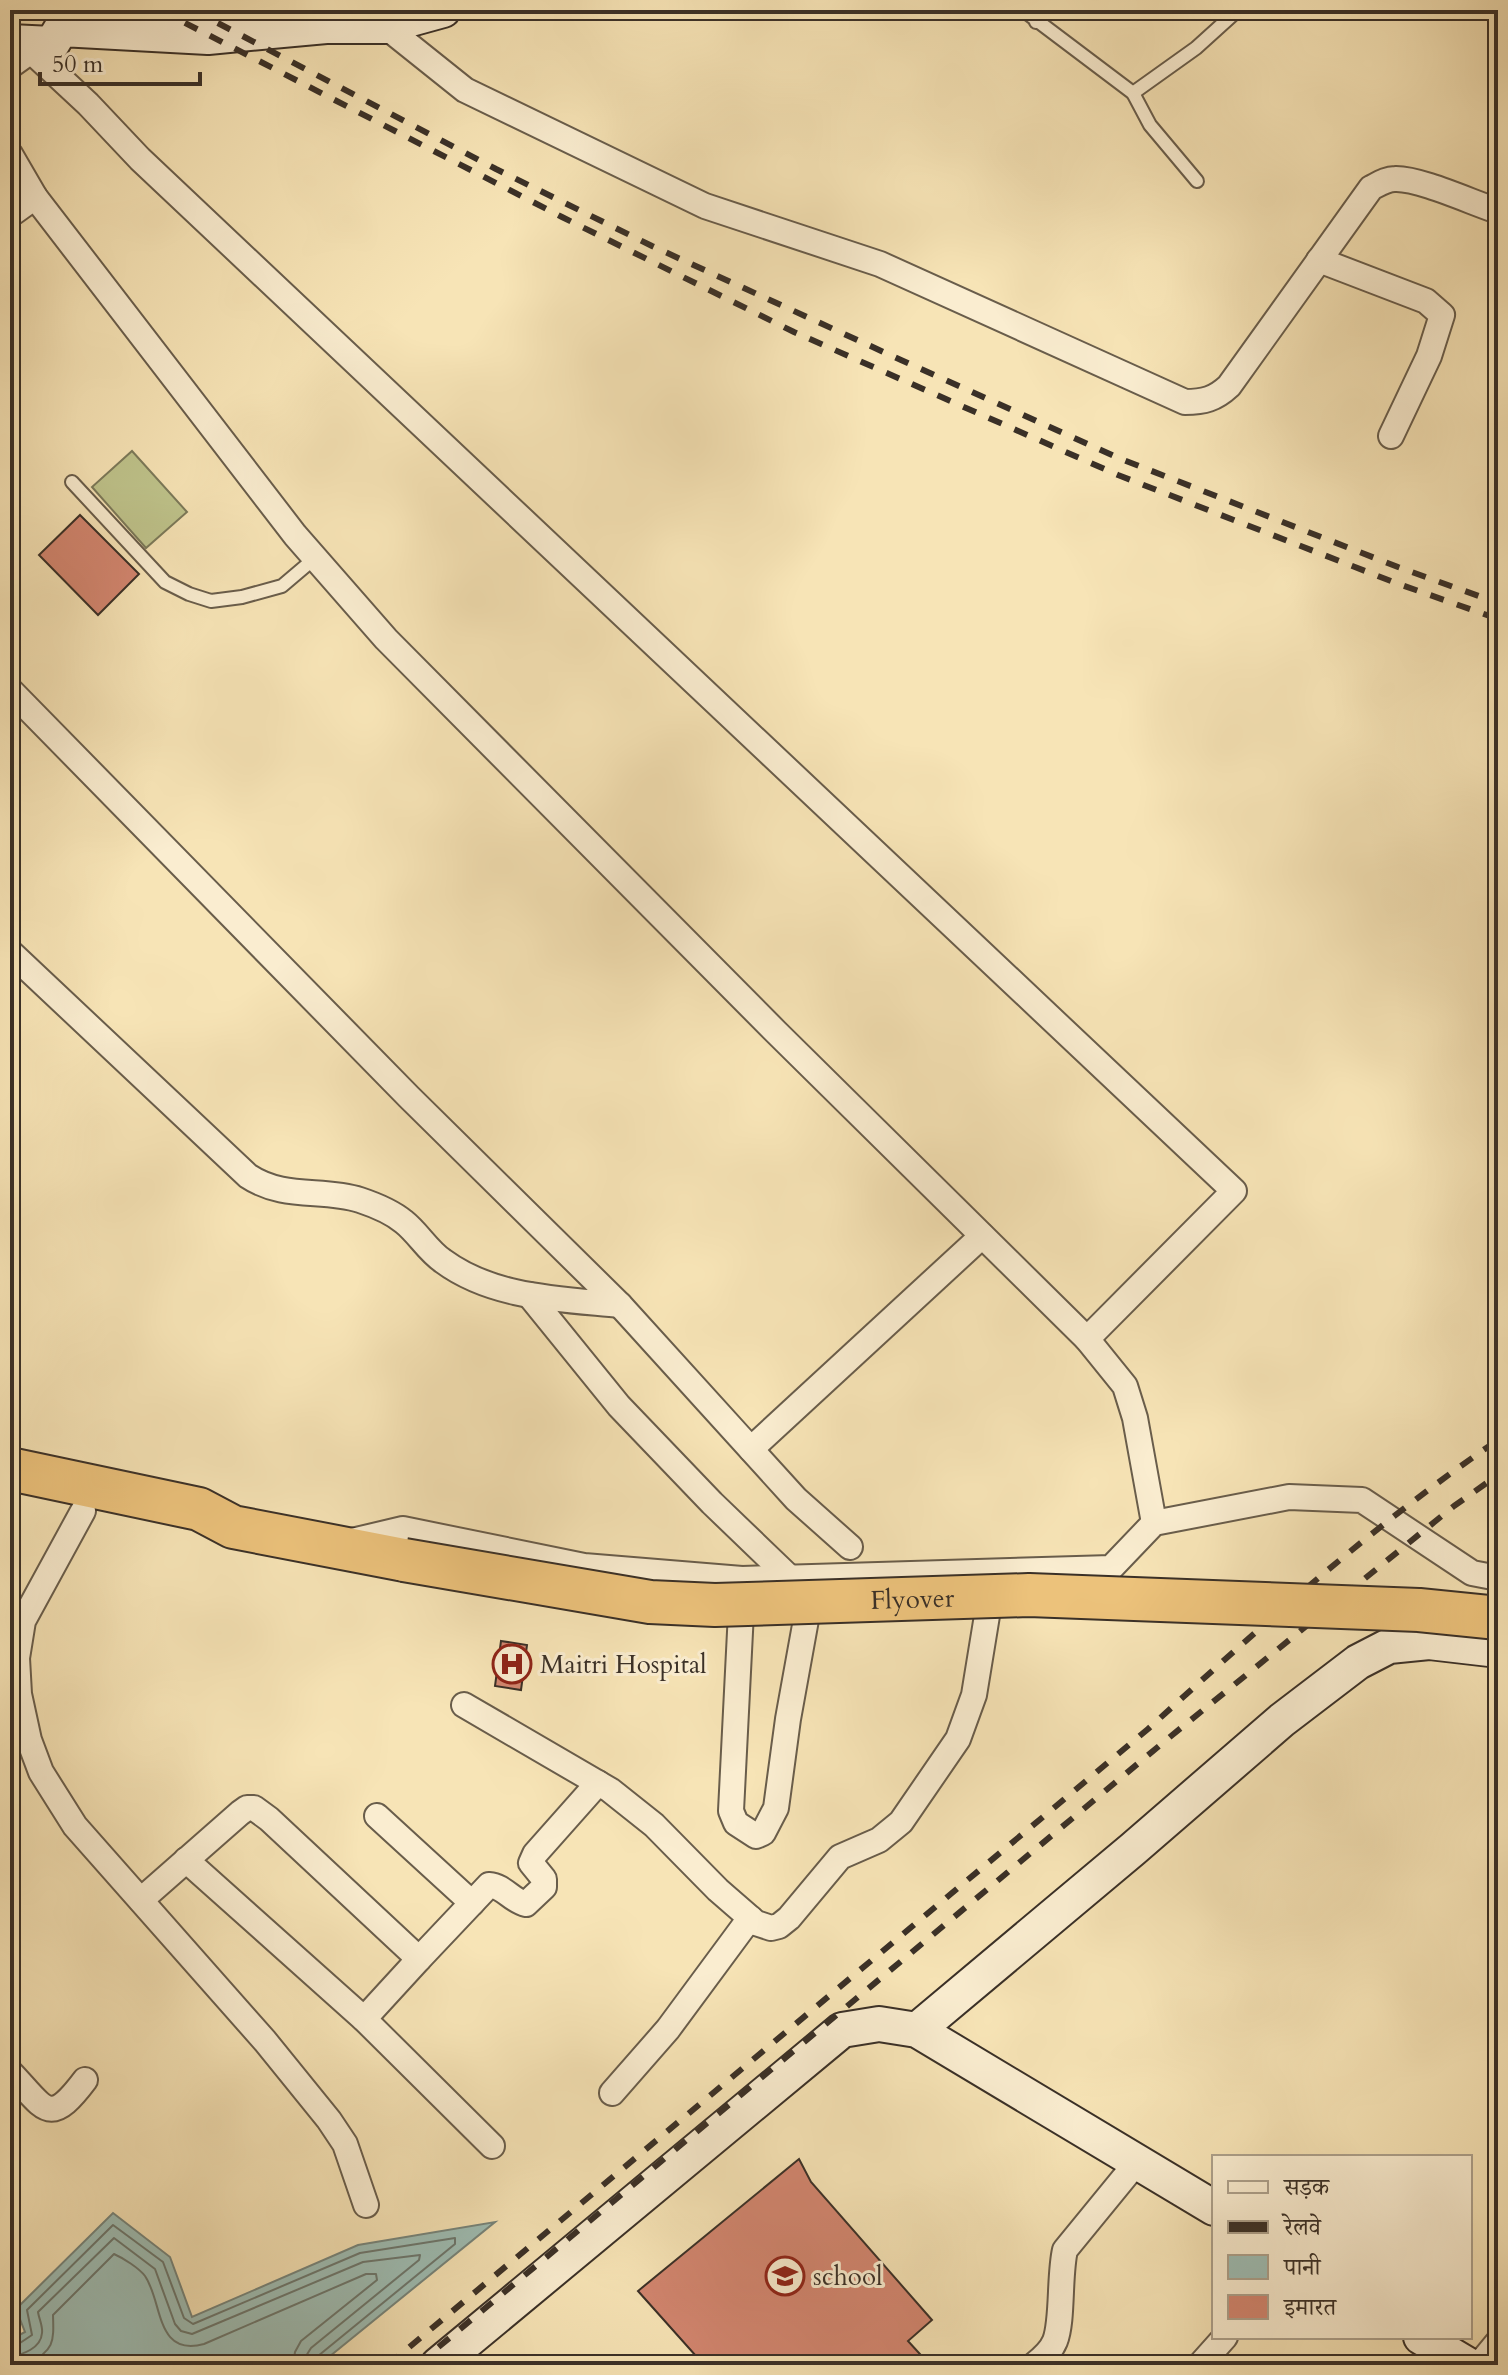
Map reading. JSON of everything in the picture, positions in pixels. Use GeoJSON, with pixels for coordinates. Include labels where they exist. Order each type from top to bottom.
{"type":"FeatureCollection","features":[{"type":"Feature","properties":{"kind":"highway"},"geometry":{"type":"LineString","coordinates":[[10,1469],[199,1509],[233,1527]]}},
{"type":"Feature","properties":{"kind":"highway"},"geometry":{"type":"LineString","coordinates":[[10,1496],[194,1534],[233,1527]]}},
{"type":"Feature","properties":{"kind":"highway","name":"Flyover"},"geometry":{"type":"LineString","coordinates":[[233,1527],[650,1602],[715,1605],[1029,1595],[1419,1610],[1498,1618]]}},
{"type":"Feature","properties":{"kind":"street"},"geometry":{"type":"LineString","coordinates":[[10,66],[31,45],[61,29],[208,37],[326,26],[443,10]]}},
{"type":"Feature","properties":{"kind":"street"},"geometry":{"type":"LineString","coordinates":[[379,18],[465,90],[705,206],[880,264],[1185,402],[1203,402],[1217,397],[1229,386],[1371,188],[1396,179],[1413,182],[1498,211]]}},
{"type":"Feature","properties":{"kind":"street"},"geometry":{"type":"LineString","coordinates":[[31,45],[151,170],[1234,1191],[1087,1339]]}},
{"type":"Feature","properties":{"kind":"street"},"geometry":{"type":"LineString","coordinates":[[10,154],[35,197],[315,558],[397,650],[753,1010],[1087,1339],[1125,1386],[1135,1418],[1154,1523]]}},
{"type":"Feature","properties":{"kind":"street"},"geometry":{"type":"LineString","coordinates":[[10,215],[35,197]]}},
{"type":"Feature","properties":{"kind":"street"},"geometry":{"type":"LineString","coordinates":[[1319,260],[1426,301],[1442,315],[1429,356],[1391,436]]}},
{"type":"Feature","properties":{"kind":"street"},"geometry":{"type":"LineString","coordinates":[[10,690],[409,1097],[620,1305],[796,1499],[850,1547]]}},
{"type":"Feature","properties":{"kind":"street"},"geometry":{"type":"LineString","coordinates":[[10,952],[248,1176],[264,1187],[357,1199],[380,1208],[403,1221],[441,1260],[488,1284],[529,1295],[620,1305]]}},
{"type":"Feature","properties":{"kind":"street"},"geometry":{"type":"LineString","coordinates":[[751,1449],[982,1236]]}},
{"type":"Feature","properties":{"kind":"street"},"geometry":{"type":"LineString","coordinates":[[529,1295],[619,1406],[712,1503],[802,1578]]}},
{"type":"Feature","properties":{"kind":"street"},"geometry":{"type":"LineString","coordinates":[[330,1546],[403,1529],[584,1566],[742,1579],[1111,1568],[1154,1523],[1289,1497],[1362,1500],[1472,1573],[1498,1578]]}},
{"type":"Feature","properties":{"kind":"street"},"geometry":{"type":"LineString","coordinates":[[83,1511],[15,1637],[18,1682],[29,1740],[41,1772],[75,1826],[265,2041],[329,2120],[345,2144],[366,2205]]}},
{"type":"Feature","properties":{"kind":"street"},"geometry":{"type":"LineString","coordinates":[[464,1705],[598,1783],[654,1825],[750,1918],[763,1927],[779,1926],[840,1857],[879,1840],[901,1822],[958,1739],[968,1717],[995,1570]]}},
{"type":"Feature","properties":{"kind":"street"},"geometry":{"type":"LineString","coordinates":[[742,1579],[731,1811],[736,1823],[756,1836],[763,1833],[776,1808],[802,1578]]}},
{"type":"Feature","properties":{"kind":"street"},"geometry":{"type":"LineString","coordinates":[[917,2030],[1282,1720],[1358,1662],[1389,1646],[1429,1642],[1498,1650]]}},
{"type":"Feature","properties":{"kind":"street"},"geometry":{"type":"LineString","coordinates":[[10,1759],[29,1740]]}},
{"type":"Feature","properties":{"kind":"street"},"geometry":{"type":"LineString","coordinates":[[364,2019],[489,1885],[495,1885],[519,1903],[526,1904],[544,1887],[544,1879],[531,1863],[535,1854],[598,1783]]}},
{"type":"Feature","properties":{"kind":"street"},"geometry":{"type":"LineString","coordinates":[[141,1900],[240,1813],[254,1808],[419,1959]]}},
{"type":"Feature","properties":{"kind":"street"},"geometry":{"type":"LineString","coordinates":[[377,1816],[472,1903]]}},
{"type":"Feature","properties":{"kind":"street"},"geometry":{"type":"LineString","coordinates":[[186,1860],[364,2019],[492,2146]]}},
{"type":"Feature","properties":{"kind":"street"},"geometry":{"type":"LineString","coordinates":[[612,2093],[668,2029],[750,1918]]}},
{"type":"Feature","properties":{"kind":"street"},"geometry":{"type":"LineString","coordinates":[[438,2365],[842,2030],[879,2024],[917,2030],[1212,2207]]}},
{"type":"Feature","properties":{"kind":"street"},"geometry":{"type":"LineString","coordinates":[[10,2072],[44,2107],[53,2110],[68,2102],[85,2080]]}},
{"type":"Feature","properties":{"kind":"street"},"geometry":{"type":"LineString","coordinates":[[1041,2363],[1056,2339],[1065,2250],[1137,2162]]}},
{"type":"Feature","properties":{"kind":"street"},"geometry":{"type":"LineString","coordinates":[[1200,2365],[1223,2339]]}},
{"type":"Feature","properties":{"kind":"street"},"geometry":{"type":"LineString","coordinates":[[1424,2339],[1468,2365]]}},
{"type":"Feature","properties":{"kind":"street"},"geometry":{"type":"LineString","coordinates":[[1479,2365],[1498,2342]]}},
{"type":"Feature","properties":{"kind":"lane"},"geometry":{"type":"LineString","coordinates":[[1023,10],[1133,93],[1150,125],[1197,181]]}},
{"type":"Feature","properties":{"kind":"lane"},"geometry":{"type":"LineString","coordinates":[[1036,22],[1049,10]]}},
{"type":"Feature","properties":{"kind":"lane"},"geometry":{"type":"LineString","coordinates":[[1133,93],[1196,48],[1238,10]]}},
{"type":"Feature","properties":{"kind":"lane"},"geometry":{"type":"LineString","coordinates":[[72,482],[165,582],[211,601],[242,597],[282,586],[315,558]]}},
{"type":"Feature","properties":{"kind":"green space"},"geometry":{"type":"Polygon","coordinates":[[[132,451],[187,512],[146,548],[92,487],[132,451]]]}},
{"type":"Feature","properties":{"kind":"water"},"geometry":{"type":"Polygon","coordinates":[[[113,2213],[170,2257],[192,2317],[358,2245],[495,2222],[319,2365],[10,2365],[10,2340],[25,2332],[16,2309],[113,2213]]]}},
{"type":"Feature","properties":{"kind":"building"},"geometry":{"type":"Polygon","coordinates":[[[80,515],[139,574],[98,615],[39,555],[80,515]]]}},
{"type":"Feature","properties":{"kind":"building"},"geometry":{"type":"Polygon","coordinates":[[[501,1641],[527,1645],[521,1690],[495,1686],[501,1641]]]}},
{"type":"Feature","properties":{"kind":"building"},"geometry":{"type":"Polygon","coordinates":[[[799,2159],[811,2182],[932,2320],[908,2341],[930,2365],[704,2365],[638,2291],[799,2159]]]}},
{"type":"Feature","properties":{"kind":"railway"},"geometry":{"type":"LineString","coordinates":[[160,10],[562,217],[794,332],[1118,475],[1396,583],[1498,619]]}},
{"type":"Feature","properties":{"kind":"railway"},"geometry":{"type":"LineString","coordinates":[[193,10],[496,169],[652,246],[901,360],[1121,459],[1498,603]]}},
{"type":"Feature","properties":{"kind":"railway"},"geometry":{"type":"LineString","coordinates":[[388,2365],[1148,1729],[1318,1578],[1406,1507],[1498,1440]]}},
{"type":"Feature","properties":{"kind":"railway"},"geometry":{"type":"LineString","coordinates":[[417,2365],[1165,1741],[1454,1506],[1498,1475]]}},
{"type":"Feature","properties":{"kind":"place","name":"Maitri Hospital"},"geometry":{"type":"Point","coordinates":[512,1664]}},
{"type":"Feature","properties":{"kind":"place","name":"school"},"geometry":{"type":"Point","coordinates":[785,2276]}}]}
